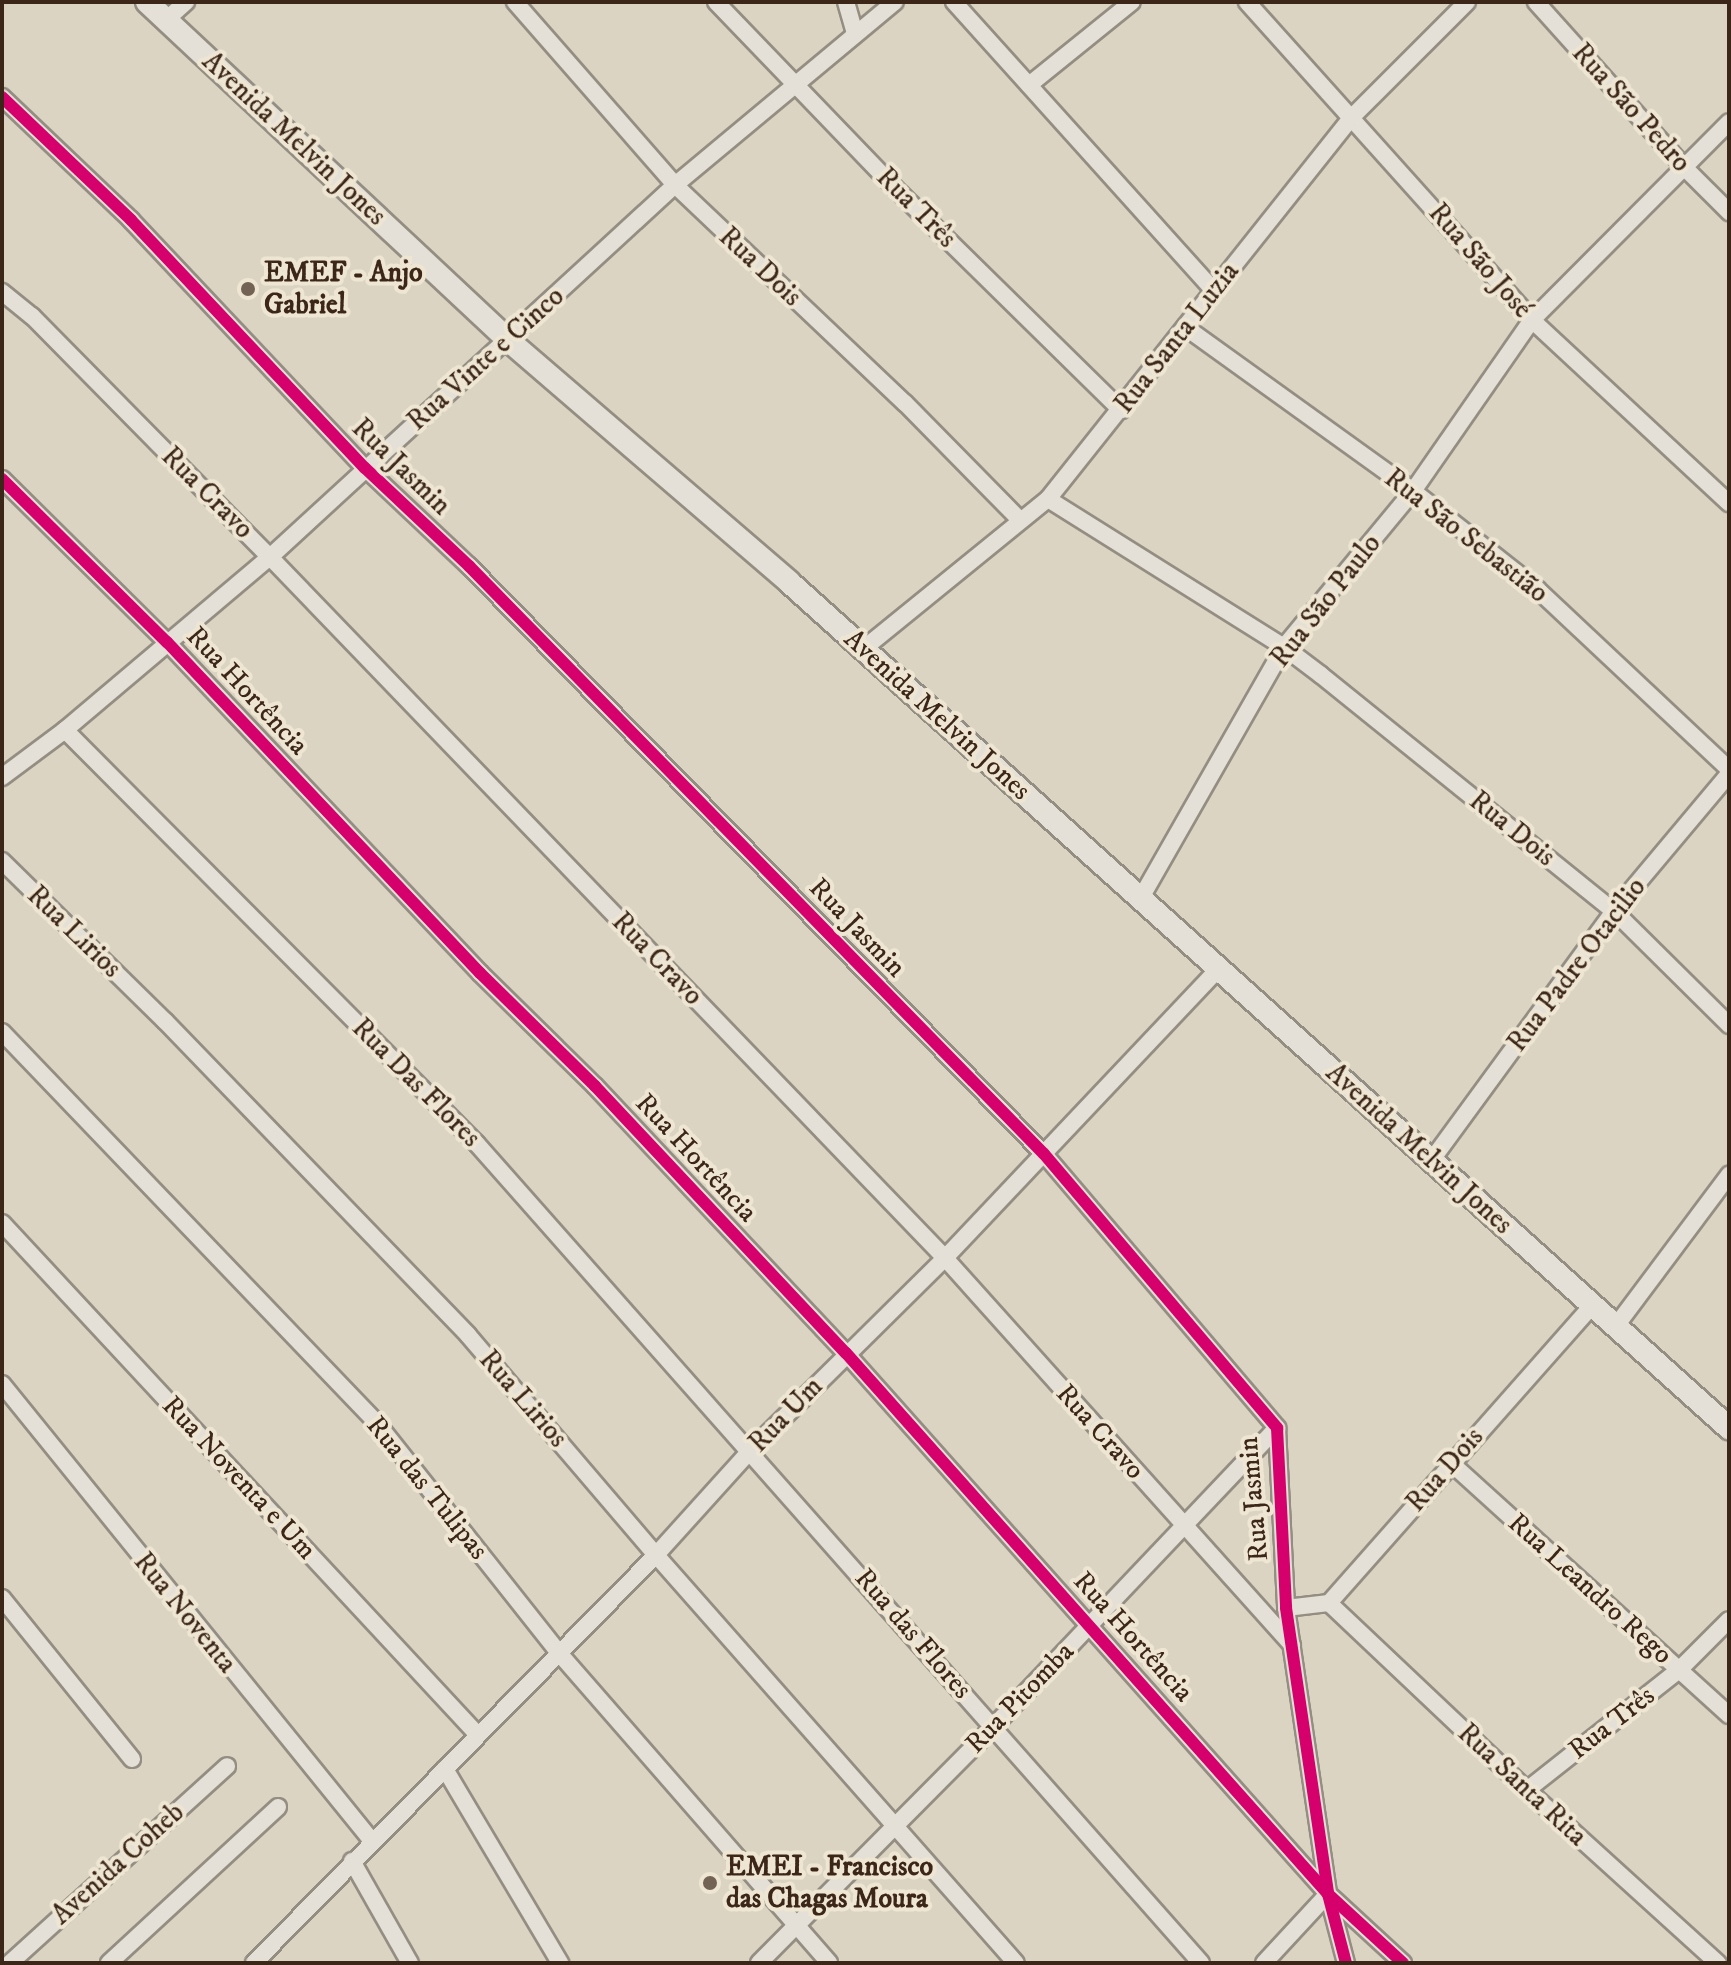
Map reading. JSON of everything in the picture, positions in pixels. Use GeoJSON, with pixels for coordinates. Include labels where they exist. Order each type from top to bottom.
{"type":"FeatureCollection","features":[{"type":"Feature","properties":{"kind":"main road","name":"Avenida Melvin Jones"},"geometry":{"type":"LineString","coordinates":[[147,2],[508,340],[778,572],[862,650],[1142,896],[1729,1428]]}},
{"type":"Feature","properties":{"kind":"street"},"geometry":{"type":"LineString","coordinates":[[166,20],[186,2]]}},
{"type":"Feature","properties":{"kind":"street","name":"Rua Dois"},"geometry":{"type":"LineString","coordinates":[[515,2],[675,185],[905,403],[1019,519]]}},
{"type":"Feature","properties":{"kind":"street","name":"Rua Três"},"geometry":{"type":"LineString","coordinates":[[716,2],[793,85],[1121,410]]}},
{"type":"Feature","properties":{"kind":"street"},"geometry":{"type":"LineString","coordinates":[[846,2],[855,34]]}},
{"type":"Feature","properties":{"kind":"street","name":"Rua Vinte e Cinco"},"geometry":{"type":"LineString","coordinates":[[2,777],[65,730],[270,557],[675,185],[895,2]]}},
{"type":"Feature","properties":{"kind":"street"},"geometry":{"type":"LineString","coordinates":[[954,2],[1213,290]]}},
{"type":"Feature","properties":{"kind":"street"},"geometry":{"type":"LineString","coordinates":[[1029,85],[1132,2]]}},
{"type":"Feature","properties":{"kind":"street","name":"Rua São José"},"geometry":{"type":"LineString","coordinates":[[1247,2],[1353,116],[1532,320],[1729,503]]}},
{"type":"Feature","properties":{"kind":"street","name":"Rua Santa Luzia"},"geometry":{"type":"LineString","coordinates":[[862,650],[1019,519],[1048,499],[1353,116],[1467,2]]}},
{"type":"Feature","properties":{"kind":"street","name":"Rua São Pedro"},"geometry":{"type":"LineString","coordinates":[[1536,2],[1684,167],[1729,212]]}},
{"type":"Feature","properties":{"kind":"street","name":"Rua Jasmin"},"geometry":{"type":"LineString","coordinates":[[2,97],[131,220],[365,468],[480,577],[1044,1154],[1277,1428],[1286,1608],[1328,1894],[1346,1963]]}},
{"type":"Feature","properties":{"kind":"street","name":"Rua São Paulo"},"geometry":{"type":"LineString","coordinates":[[1142,896],[1284,647],[1413,491],[1532,320],[1729,122]]}},
{"type":"Feature","properties":{"kind":"street","name":"Rua Cravo"},"geometry":{"type":"LineString","coordinates":[[2,292],[32,316],[270,557],[945,1258],[1292,1645]]}},
{"type":"Feature","properties":{"kind":"street","name":"Rua São Sebastião"},"geometry":{"type":"LineString","coordinates":[[1185,327],[1413,491],[1537,589],[1729,771]]}},
{"type":"Feature","properties":{"kind":"street","name":"Rua Hortência"},"geometry":{"type":"LineString","coordinates":[[2,479],[167,642],[480,973],[595,1086],[846,1353],[1328,1894],[1403,1963]]}},
{"type":"Feature","properties":{"kind":"street","name":"Rua Dois"},"geometry":{"type":"LineString","coordinates":[[1048,499],[1284,647],[1614,911],[1729,1025]]}},
{"type":"Feature","properties":{"kind":"street","name":"Rua Das Flores"},"geometry":{"type":"LineString","coordinates":[[65,730],[477,1144],[751,1450]]}},
{"type":"Feature","properties":{"kind":"street","name":"Rua Padre Otacilio"},"geometry":{"type":"LineString","coordinates":[[1431,1161],[1614,911],[1729,771]]}},
{"type":"Feature","properties":{"kind":"street","name":"Rua Lirios"},"geometry":{"type":"LineString","coordinates":[[2,861],[165,1021],[428,1291],[1016,1963]]}},
{"type":"Feature","properties":{"kind":"street","name":"Rua Um"},"geometry":{"type":"LineString","coordinates":[[260,1961],[352,1861],[656,1555],[751,1450],[945,1258],[1219,968]]}},
{"type":"Feature","properties":{"kind":"street","name":"Rua das Tulipas"},"geometry":{"type":"LineString","coordinates":[[2,1032],[376,1422],[559,1653],[829,1963]]}},
{"type":"Feature","properties":{"kind":"street"},"geometry":{"type":"LineString","coordinates":[[1616,1326],[1729,1175]]}},
{"type":"Feature","properties":{"kind":"street","name":"Rua Noventa e Um"},"geometry":{"type":"LineString","coordinates":[[2,1223],[477,1734]]}},
{"type":"Feature","properties":{"kind":"street","name":"Rua Dois"},"geometry":{"type":"LineString","coordinates":[[1329,1603],[1592,1306]]}},
{"type":"Feature","properties":{"kind":"street","name":"Rua Noventa"},"geometry":{"type":"LineString","coordinates":[[2,1384],[372,1841]]}},
{"type":"Feature","properties":{"kind":"street","name":"Rua Pitomba"},"geometry":{"type":"LineString","coordinates":[[759,1963],[1186,1528],[1277,1428]]}},
{"type":"Feature","properties":{"kind":"street","name":"Rua das Flores"},"geometry":{"type":"LineString","coordinates":[[751,1450],[1201,1963]]}},
{"type":"Feature","properties":{"kind":"street","name":"Rua Leandro Rego"},"geometry":{"type":"LineString","coordinates":[[1451,1463],[1729,1715]]}},
{"type":"Feature","properties":{"kind":"street"},"geometry":{"type":"LineString","coordinates":[[2,1598],[132,1759]]}},
{"type":"Feature","properties":{"kind":"street"},"geometry":{"type":"LineString","coordinates":[[1286,1608],[1329,1603]]}},
{"type":"Feature","properties":{"kind":"street","name":"Rua Santa Rita"},"geometry":{"type":"LineString","coordinates":[[1329,1603],[1527,1790],[1718,1963]]}},
{"type":"Feature","properties":{"kind":"street","name":"Rua Três"},"geometry":{"type":"LineString","coordinates":[[1527,1790],[1680,1669],[1729,1620]]}},
{"type":"Feature","properties":{"kind":"street","name":"Avenida Coheb"},"geometry":{"type":"LineString","coordinates":[[10,1963],[227,1766]]}},
{"type":"Feature","properties":{"kind":"street"},"geometry":{"type":"LineString","coordinates":[[445,1769],[560,1963]]}},
{"type":"Feature","properties":{"kind":"street"},"geometry":{"type":"LineString","coordinates":[[109,1963],[278,1807]]}},
{"type":"Feature","properties":{"kind":"street"},"geometry":{"type":"LineString","coordinates":[[352,1861],[410,1963]]}},
{"type":"Feature","properties":{"kind":"street"},"geometry":{"type":"LineString","coordinates":[[1264,1963],[1328,1894]]}},
{"type":"Feature","properties":{"kind":"cycle path"},"geometry":{"type":"LineString","coordinates":[[2,97],[131,220],[365,468],[469,566],[1044,1154],[1277,1428],[1286,1608],[1328,1894],[1346,1963]]}},
{"type":"Feature","properties":{"kind":"cycle path"},"geometry":{"type":"LineString","coordinates":[[2,479],[167,642],[480,973],[595,1086],[846,1353],[1328,1894],[1403,1963]]}},
{"type":"Feature","properties":{"kind":"place","name":"EMEF - Anjo Gabriel"},"geometry":{"type":"Point","coordinates":[248,289]}},
{"type":"Feature","properties":{"kind":"place","name":"EMEI - Francisco das Chagas Moura"},"geometry":{"type":"Point","coordinates":[710,1883]}}]}
